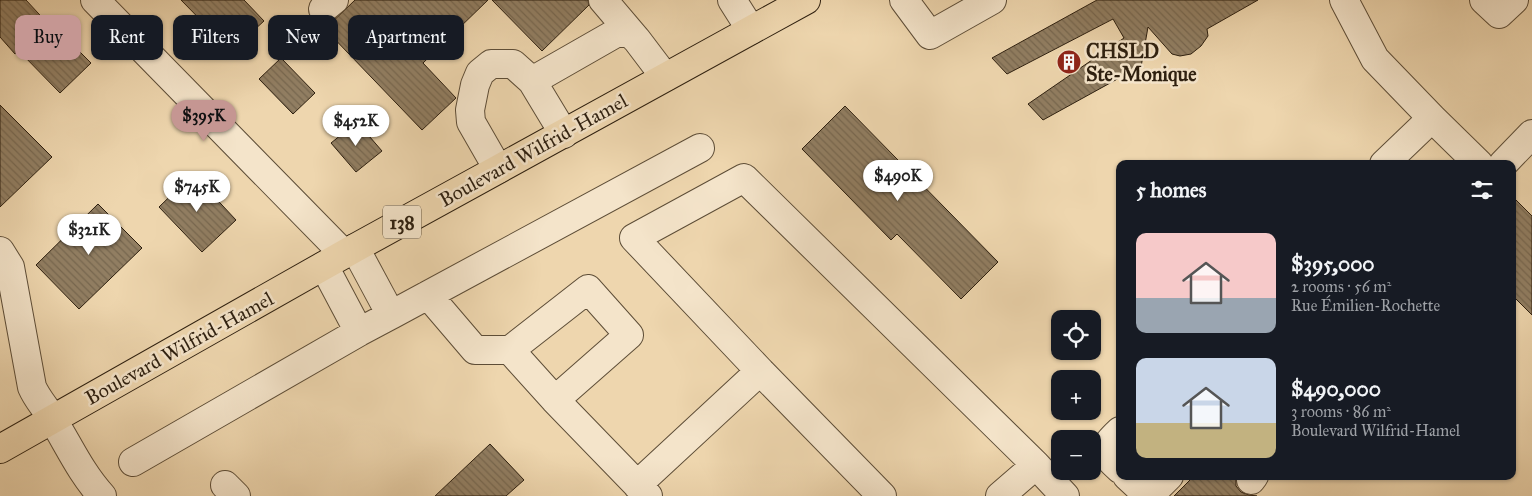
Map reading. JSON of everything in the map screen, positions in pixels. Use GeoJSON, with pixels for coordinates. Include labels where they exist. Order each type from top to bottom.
{"type":"FeatureCollection","features":[{"type":"Feature","properties":{"kind":"main road","name":"Boulevard Wilfrid-Hamel"},"geometry":{"type":"LineString","coordinates":[[0,449],[341,256],[806,0]]}},
{"type":"Feature","properties":{"kind":"street"},"geometry":{"type":"LineString","coordinates":[[95,0],[341,256],[391,315]]}},
{"type":"Feature","properties":{"kind":"street"},"geometry":{"type":"LineString","coordinates":[[603,0],[665,77]]}},
{"type":"Feature","properties":{"kind":"street"},"geometry":{"type":"LineString","coordinates":[[732,0],[751,30]]}},
{"type":"Feature","properties":{"kind":"street"},"geometry":{"type":"LineString","coordinates":[[904,0],[930,35],[992,0]]}},
{"type":"Feature","properties":{"kind":"street"},"geometry":{"type":"LineString","coordinates":[[1344,0],[1375,59],[1475,160]]}},
{"type":"Feature","properties":{"kind":"street"},"geometry":{"type":"LineString","coordinates":[[1484,0],[1499,14],[1514,0]]}},
{"type":"Feature","properties":{"kind":"street"},"geometry":{"type":"LineString","coordinates":[[532,82],[616,33],[630,33],[637,40]]}},
{"type":"Feature","properties":{"kind":"street"},"geometry":{"type":"LineString","coordinates":[[498,170],[470,122],[472,98],[480,73],[491,64],[513,64],[532,82],[564,134]]}},
{"type":"Feature","properties":{"kind":"street"},"geometry":{"type":"LineString","coordinates":[[1388,160],[1432,118]]}},
{"type":"Feature","properties":{"kind":"street"},"geometry":{"type":"LineString","coordinates":[[1507,160],[1532,134]]}},
{"type":"Feature","properties":{"kind":"street"},"geometry":{"type":"LineString","coordinates":[[133,462],[359,332],[700,148]]}},
{"type":"Feature","properties":{"kind":"street"},"geometry":{"type":"LineString","coordinates":[[882,496],[634,238],[744,178],[1036,465],[1065,496]]}},
{"type":"Feature","properties":{"kind":"street"},"geometry":{"type":"LineString","coordinates":[[0,251],[10,267],[35,395],[53,420],[89,482],[102,496]]}},
{"type":"Feature","properties":{"kind":"street"},"geometry":{"type":"LineString","coordinates":[[341,256],[359,332]]}},
{"type":"Feature","properties":{"kind":"street"},"geometry":{"type":"LineString","coordinates":[[428,295],[474,350],[510,350],[588,289],[629,335],[555,400]]}},
{"type":"Feature","properties":{"kind":"street"},"geometry":{"type":"LineString","coordinates":[[510,350],[555,400],[643,490],[760,371]]}},
{"type":"Feature","properties":{"kind":"street"},"geometry":{"type":"LineString","coordinates":[[1116,435],[1109,441],[1106,449],[1107,458],[1116,466]]}},
{"type":"Feature","properties":{"kind":"street"},"geometry":{"type":"LineString","coordinates":[[1000,496],[1036,465]]}},
{"type":"Feature","properties":{"kind":"street"},"geometry":{"type":"LineString","coordinates":[[1131,480],[1142,490],[1148,492],[1158,487],[1165,480]]}},
{"type":"Feature","properties":{"kind":"building"},"geometry":{"type":"Polygon","coordinates":[[[0,0],[26,0],[40,15],[15,15],[15,54],[0,37],[0,0]]]}},
{"type":"Feature","properties":{"kind":"building"},"geometry":{"type":"Polygon","coordinates":[[[181,0],[244,0],[264,21],[258,26],[258,15],[196,15],[181,0]]]}},
{"type":"Feature","properties":{"kind":"building"},"geometry":{"type":"Polygon","coordinates":[[[355,0],[488,0],[464,23],[464,15],[348,15],[348,53],[338,43],[338,16],[355,0]]]}},
{"type":"Feature","properties":{"kind":"building"},"geometry":{"type":"Polygon","coordinates":[[[492,0],[588,0],[589,5],[542,51],[492,0]]]}},
{"type":"Feature","properties":{"kind":"building","name":"CHSLD Ste-Monique"},"geometry":{"type":"Polygon","coordinates":[[[1097,0],[1258,0],[1207,29],[1208,36],[1201,46],[1191,54],[1180,56],[1172,54],[1148,27],[1141,67],[1043,120],[1028,104],[1124,38],[1113,19],[1007,74],[992,58],[1097,0]]]}},
{"type":"Feature","properties":{"kind":"building"},"geometry":{"type":"Polygon","coordinates":[[[81,53],[91,63],[60,93],[28,60],[81,60],[81,53]]]}},
{"type":"Feature","properties":{"kind":"building"},"geometry":{"type":"Polygon","coordinates":[[[279,60],[283,60],[315,93],[293,114],[259,79],[279,60]]]}},
{"type":"Feature","properties":{"kind":"building"},"geometry":{"type":"Polygon","coordinates":[[[355,60],[426,60],[423,63],[456,98],[422,130],[355,60]]]}},
{"type":"Feature","properties":{"kind":"building"},"geometry":{"type":"Polygon","coordinates":[[[0,105],[52,157],[0,207],[0,105]]]}},
{"type":"Feature","properties":{"kind":"building"},"geometry":{"type":"Polygon","coordinates":[[[845,106],[998,262],[961,299],[897,234],[891,240],[802,149],[845,106]]]}},
{"type":"Feature","properties":{"kind":"building"},"geometry":{"type":"Polygon","coordinates":[[[357,122],[382,151],[356,172],[331,143],[357,122]]]}},
{"type":"Feature","properties":{"kind":"building"},"geometry":{"type":"Polygon","coordinates":[[[193,174],[236,220],[202,252],[159,207],[193,174]]]}},
{"type":"Feature","properties":{"kind":"building"},"geometry":{"type":"Polygon","coordinates":[[[1516,200],[1532,216],[1532,315],[1516,299],[1516,200]]]}},
{"type":"Feature","properties":{"kind":"building"},"geometry":{"type":"Polygon","coordinates":[[[98,204],[142,248],[79,309],[36,265],[98,204]]]}},
{"type":"Feature","properties":{"kind":"building"},"geometry":{"type":"Polygon","coordinates":[[[490,444],[524,480],[506,496],[435,496],[490,444]]]}},
{"type":"Feature","properties":{"kind":"building"},"geometry":{"type":"Polygon","coordinates":[[[1190,480],[1236,480],[1236,486],[1241,492],[1257,496],[1174,496],[1190,480]]]}},
{"type":"Feature","properties":{"kind":"place","name":"CHSLD Ste-Monique"},"geometry":{"type":"Point","coordinates":[1069,62]}}]}
